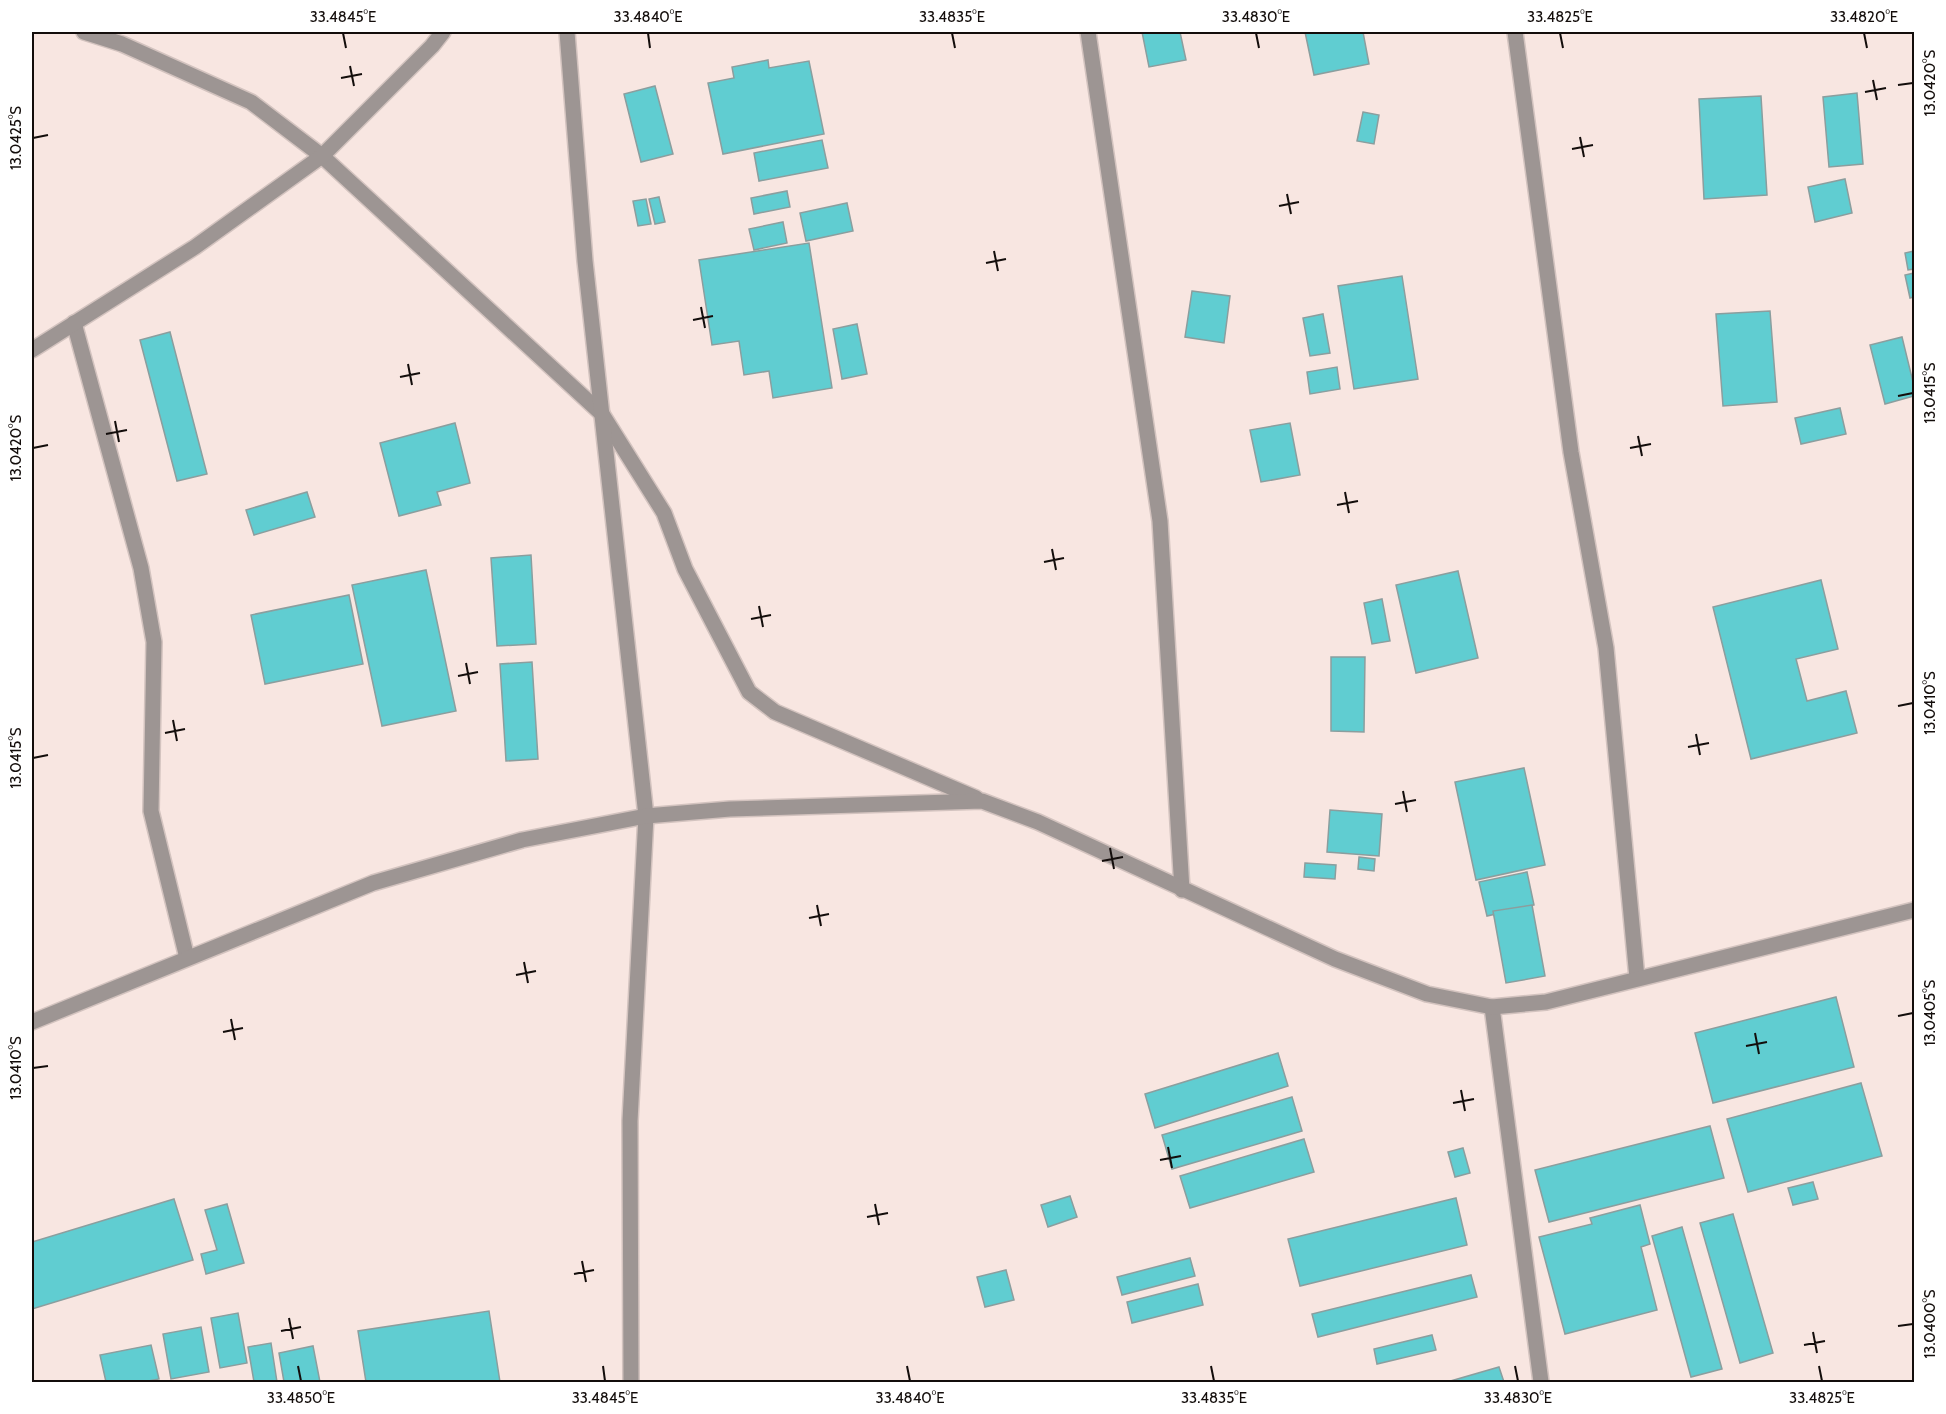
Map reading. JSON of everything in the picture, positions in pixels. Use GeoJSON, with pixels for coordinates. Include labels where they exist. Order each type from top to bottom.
{"type":"FeatureCollection","features":[{"type":"Feature","properties":{"kind":"street"},"geometry":{"type":"LineString","coordinates":[[84,32],[122,44],[251,102],[322,156],[602,414],[664,513],[685,570],[749,692],[775,712],[982,801],[1038,822],[1335,959],[1427,994],[1492,1007],[1546,1002],[1914,910]]}},
{"type":"Feature","properties":{"kind":"street"},"geometry":{"type":"LineString","coordinates":[[32,351],[195,247],[322,156],[432,46],[442,32]]}},
{"type":"Feature","properties":{"kind":"street"},"geometry":{"type":"LineString","coordinates":[[567,32],[585,261],[646,816],[630,1121],[631,1383]]}},
{"type":"Feature","properties":{"kind":"street"},"geometry":{"type":"LineString","coordinates":[[1088,32],[1160,520],[1182,890]]}},
{"type":"Feature","properties":{"kind":"street"},"geometry":{"type":"LineString","coordinates":[[1515,32],[1571,452],[1606,648],[1637,978]]}},
{"type":"Feature","properties":{"kind":"street"},"geometry":{"type":"LineString","coordinates":[[74,323],[141,568],[154,642],[151,811],[187,958]]}},
{"type":"Feature","properties":{"kind":"street"},"geometry":{"type":"LineString","coordinates":[[32,1022],[374,883],[522,840],[646,816],[730,809],[982,801]]}},
{"type":"Feature","properties":{"kind":"street"},"geometry":{"type":"LineString","coordinates":[[1492,1007],[1541,1383]]}},
{"type":"Feature","properties":{"kind":"building"},"geometry":{"type":"Polygon","coordinates":[[[1142,32],[1180,32],[1186,60],[1149,67],[1142,32]]]}},
{"type":"Feature","properties":{"kind":"building"},"geometry":{"type":"Polygon","coordinates":[[[1305,32],[1363,32],[1369,64],[1314,75],[1305,32]]]}},
{"type":"Feature","properties":{"kind":"building"},"geometry":{"type":"Polygon","coordinates":[[[768,60],[769,68],[809,61],[824,134],[723,154],[708,83],[734,78],[732,67],[768,60]]]}},
{"type":"Feature","properties":{"kind":"building"},"geometry":{"type":"Polygon","coordinates":[[[655,86],[673,154],[641,162],[624,94],[655,86]]]}},
{"type":"Feature","properties":{"kind":"building"},"geometry":{"type":"Polygon","coordinates":[[[1857,93],[1863,164],[1829,167],[1823,97],[1857,93]]]}},
{"type":"Feature","properties":{"kind":"building"},"geometry":{"type":"Polygon","coordinates":[[[1761,96],[1767,195],[1704,199],[1699,99],[1761,96]]]}},
{"type":"Feature","properties":{"kind":"building"},"geometry":{"type":"Polygon","coordinates":[[[1363,112],[1379,115],[1374,144],[1357,141],[1363,112]]]}},
{"type":"Feature","properties":{"kind":"building"},"geometry":{"type":"Polygon","coordinates":[[[822,140],[828,168],[759,181],[754,153],[822,140]]]}},
{"type":"Feature","properties":{"kind":"building"},"geometry":{"type":"Polygon","coordinates":[[[1845,179],[1852,213],[1815,222],[1808,187],[1845,179]]]}},
{"type":"Feature","properties":{"kind":"building"},"geometry":{"type":"Polygon","coordinates":[[[787,191],[790,207],[754,214],[751,198],[787,191]]]}},
{"type":"Feature","properties":{"kind":"building"},"geometry":{"type":"Polygon","coordinates":[[[659,197],[665,222],[655,224],[649,199],[659,197]]]}},
{"type":"Feature","properties":{"kind":"building"},"geometry":{"type":"Polygon","coordinates":[[[646,199],[651,224],[638,226],[633,201],[646,199]]]}},
{"type":"Feature","properties":{"kind":"building"},"geometry":{"type":"Polygon","coordinates":[[[847,203],[853,231],[806,241],[800,213],[847,203]]]}},
{"type":"Feature","properties":{"kind":"building"},"geometry":{"type":"Polygon","coordinates":[[[783,222],[787,243],[754,250],[749,229],[783,222]]]}},
{"type":"Feature","properties":{"kind":"building"},"geometry":{"type":"Polygon","coordinates":[[[809,243],[832,388],[773,398],[769,371],[744,375],[739,341],[712,345],[699,260],[809,243]]]}},
{"type":"Feature","properties":{"kind":"building"},"geometry":{"type":"Polygon","coordinates":[[[1914,251],[1914,269],[1908,270],[1905,253],[1914,251]]]}},
{"type":"Feature","properties":{"kind":"building"},"geometry":{"type":"Polygon","coordinates":[[[1914,273],[1914,297],[1910,298],[1905,275],[1914,273]]]}},
{"type":"Feature","properties":{"kind":"building"},"geometry":{"type":"Polygon","coordinates":[[[1402,276],[1418,379],[1354,389],[1338,286],[1402,276]]]}},
{"type":"Feature","properties":{"kind":"building"},"geometry":{"type":"Polygon","coordinates":[[[1192,291],[1230,296],[1224,343],[1185,337],[1192,291]]]}},
{"type":"Feature","properties":{"kind":"building"},"geometry":{"type":"Polygon","coordinates":[[[1770,311],[1777,402],[1723,406],[1716,314],[1770,311]]]}},
{"type":"Feature","properties":{"kind":"building"},"geometry":{"type":"Polygon","coordinates":[[[1323,314],[1330,353],[1310,356],[1303,318],[1323,314]]]}},
{"type":"Feature","properties":{"kind":"building"},"geometry":{"type":"Polygon","coordinates":[[[857,324],[867,374],[842,379],[833,329],[857,324]]]}},
{"type":"Feature","properties":{"kind":"building"},"geometry":{"type":"Polygon","coordinates":[[[170,332],[207,474],[177,481],[140,340],[170,332]]]}},
{"type":"Feature","properties":{"kind":"building"},"geometry":{"type":"Polygon","coordinates":[[[1902,337],[1914,386],[1914,396],[1885,404],[1870,345],[1902,337]]]}},
{"type":"Feature","properties":{"kind":"building"},"geometry":{"type":"Polygon","coordinates":[[[1337,367],[1340,389],[1310,394],[1307,372],[1337,367]]]}},
{"type":"Feature","properties":{"kind":"building"},"geometry":{"type":"Polygon","coordinates":[[[1840,408],[1846,434],[1801,444],[1795,418],[1840,408]]]}},
{"type":"Feature","properties":{"kind":"building"},"geometry":{"type":"Polygon","coordinates":[[[455,423],[470,483],[437,492],[441,505],[399,516],[380,443],[455,423]]]}},
{"type":"Feature","properties":{"kind":"building"},"geometry":{"type":"Polygon","coordinates":[[[1290,423],[1300,475],[1261,482],[1250,430],[1290,423]]]}},
{"type":"Feature","properties":{"kind":"building"},"geometry":{"type":"Polygon","coordinates":[[[307,492],[315,517],[254,535],[246,510],[307,492]]]}},
{"type":"Feature","properties":{"kind":"building"},"geometry":{"type":"Polygon","coordinates":[[[531,555],[536,644],[497,646],[491,558],[531,555]]]}},
{"type":"Feature","properties":{"kind":"building"},"geometry":{"type":"Polygon","coordinates":[[[426,570],[456,711],[382,726],[352,585],[426,570]]]}},
{"type":"Feature","properties":{"kind":"building"},"geometry":{"type":"Polygon","coordinates":[[[1458,571],[1478,658],[1416,673],[1396,585],[1458,571]]]}},
{"type":"Feature","properties":{"kind":"building"},"geometry":{"type":"Polygon","coordinates":[[[1821,580],[1838,649],[1796,659],[1807,701],[1846,691],[1857,733],[1751,759],[1713,607],[1821,580]]]}},
{"type":"Feature","properties":{"kind":"building"},"geometry":{"type":"Polygon","coordinates":[[[349,595],[363,664],[265,684],[251,615],[349,595]]]}},
{"type":"Feature","properties":{"kind":"building"},"geometry":{"type":"Polygon","coordinates":[[[1382,599],[1390,641],[1372,644],[1364,603],[1382,599]]]}},
{"type":"Feature","properties":{"kind":"building"},"geometry":{"type":"Polygon","coordinates":[[[1331,657],[1365,657],[1364,732],[1331,731],[1331,657]]]}},
{"type":"Feature","properties":{"kind":"building"},"geometry":{"type":"Polygon","coordinates":[[[532,662],[538,759],[506,761],[500,664],[532,662]]]}},
{"type":"Feature","properties":{"kind":"building"},"geometry":{"type":"Polygon","coordinates":[[[1524,768],[1545,865],[1476,880],[1455,782],[1524,768]]]}},
{"type":"Feature","properties":{"kind":"building"},"geometry":{"type":"Polygon","coordinates":[[[1330,810],[1382,814],[1379,856],[1327,852],[1330,810]]]}},
{"type":"Feature","properties":{"kind":"building"},"geometry":{"type":"Polygon","coordinates":[[[1359,857],[1375,859],[1374,871],[1358,869],[1359,857]]]}},
{"type":"Feature","properties":{"kind":"building"},"geometry":{"type":"Polygon","coordinates":[[[1305,863],[1336,865],[1335,879],[1304,877],[1305,863]]]}},
{"type":"Feature","properties":{"kind":"building"},"geometry":{"type":"Polygon","coordinates":[[[1527,872],[1534,905],[1487,916],[1479,882],[1527,872]]]}},
{"type":"Feature","properties":{"kind":"building"},"geometry":{"type":"Polygon","coordinates":[[[1532,905],[1545,976],[1506,983],[1493,911],[1532,905]]]}},
{"type":"Feature","properties":{"kind":"building"},"geometry":{"type":"Polygon","coordinates":[[[1836,997],[1854,1067],[1713,1103],[1695,1033],[1836,997]]]}},
{"type":"Feature","properties":{"kind":"building"},"geometry":{"type":"Polygon","coordinates":[[[1278,1053],[1288,1086],[1155,1128],[1145,1094],[1278,1053]]]}},
{"type":"Feature","properties":{"kind":"building"},"geometry":{"type":"Polygon","coordinates":[[[1861,1083],[1882,1156],[1748,1192],[1727,1119],[1861,1083]]]}},
{"type":"Feature","properties":{"kind":"building"},"geometry":{"type":"Polygon","coordinates":[[[1292,1097],[1302,1131],[1172,1169],[1162,1135],[1292,1097]]]}},
{"type":"Feature","properties":{"kind":"building"},"geometry":{"type":"Polygon","coordinates":[[[1710,1126],[1724,1178],[1549,1222],[1535,1170],[1710,1126]]]}},
{"type":"Feature","properties":{"kind":"building"},"geometry":{"type":"Polygon","coordinates":[[[1304,1139],[1314,1172],[1190,1208],[1180,1176],[1304,1139]]]}},
{"type":"Feature","properties":{"kind":"building"},"geometry":{"type":"Polygon","coordinates":[[[1463,1148],[1470,1173],[1455,1177],[1448,1152],[1463,1148]]]}},
{"type":"Feature","properties":{"kind":"building"},"geometry":{"type":"Polygon","coordinates":[[[1813,1182],[1818,1199],[1793,1205],[1788,1188],[1813,1182]]]}},
{"type":"Feature","properties":{"kind":"building"},"geometry":{"type":"Polygon","coordinates":[[[1070,1196],[1077,1217],[1048,1227],[1041,1205],[1070,1196]]]}},
{"type":"Feature","properties":{"kind":"building"},"geometry":{"type":"Polygon","coordinates":[[[1456,1198],[1467,1245],[1300,1286],[1288,1239],[1456,1198]]]}},
{"type":"Feature","properties":{"kind":"building"},"geometry":{"type":"Polygon","coordinates":[[[174,1199],[193,1260],[32,1309],[32,1242],[174,1199]]]}},
{"type":"Feature","properties":{"kind":"building"},"geometry":{"type":"Polygon","coordinates":[[[227,1204],[244,1263],[206,1274],[201,1254],[217,1250],[205,1210],[227,1204]]]}},
{"type":"Feature","properties":{"kind":"building"},"geometry":{"type":"Polygon","coordinates":[[[1640,1205],[1650,1244],[1641,1247],[1657,1310],[1565,1334],[1539,1237],[1592,1224],[1590,1218],[1640,1205]]]}},
{"type":"Feature","properties":{"kind":"building"},"geometry":{"type":"Polygon","coordinates":[[[1733,1214],[1773,1353],[1740,1363],[1700,1223],[1733,1214]]]}},
{"type":"Feature","properties":{"kind":"building"},"geometry":{"type":"Polygon","coordinates":[[[1682,1227],[1722,1369],[1691,1377],[1652,1236],[1682,1227]]]}},
{"type":"Feature","properties":{"kind":"building"},"geometry":{"type":"Polygon","coordinates":[[[1190,1258],[1195,1276],[1122,1295],[1117,1277],[1190,1258]]]}},
{"type":"Feature","properties":{"kind":"building"},"geometry":{"type":"Polygon","coordinates":[[[1006,1270],[1014,1300],[985,1307],[977,1277],[1006,1270]]]}},
{"type":"Feature","properties":{"kind":"building"},"geometry":{"type":"Polygon","coordinates":[[[1471,1275],[1477,1297],[1318,1337],[1312,1314],[1471,1275]]]}},
{"type":"Feature","properties":{"kind":"building"},"geometry":{"type":"Polygon","coordinates":[[[1198,1284],[1203,1305],[1132,1323],[1127,1302],[1198,1284]]]}},
{"type":"Feature","properties":{"kind":"building"},"geometry":{"type":"Polygon","coordinates":[[[489,1311],[500,1382],[366,1382],[358,1331],[489,1311]]]}},
{"type":"Feature","properties":{"kind":"building"},"geometry":{"type":"Polygon","coordinates":[[[238,1313],[247,1363],[220,1368],[211,1318],[238,1313]]]}},
{"type":"Feature","properties":{"kind":"building"},"geometry":{"type":"Polygon","coordinates":[[[201,1327],[209,1372],[171,1379],[163,1334],[201,1327]]]}},
{"type":"Feature","properties":{"kind":"building"},"geometry":{"type":"Polygon","coordinates":[[[1432,1335],[1436,1350],[1377,1364],[1374,1349],[1432,1335]]]}},
{"type":"Feature","properties":{"kind":"building"},"geometry":{"type":"Polygon","coordinates":[[[271,1343],[277,1382],[254,1382],[248,1347],[271,1343]]]}},
{"type":"Feature","properties":{"kind":"building"},"geometry":{"type":"Polygon","coordinates":[[[151,1345],[159,1379],[143,1382],[106,1382],[100,1355],[151,1345]]]}},
{"type":"Feature","properties":{"kind":"building"},"geometry":{"type":"Polygon","coordinates":[[[313,1346],[320,1382],[284,1382],[279,1353],[313,1346]]]}},
{"type":"Feature","properties":{"kind":"building"},"geometry":{"type":"Polygon","coordinates":[[[1499,1367],[1504,1382],[1447,1382],[1499,1367]]]}}]}
